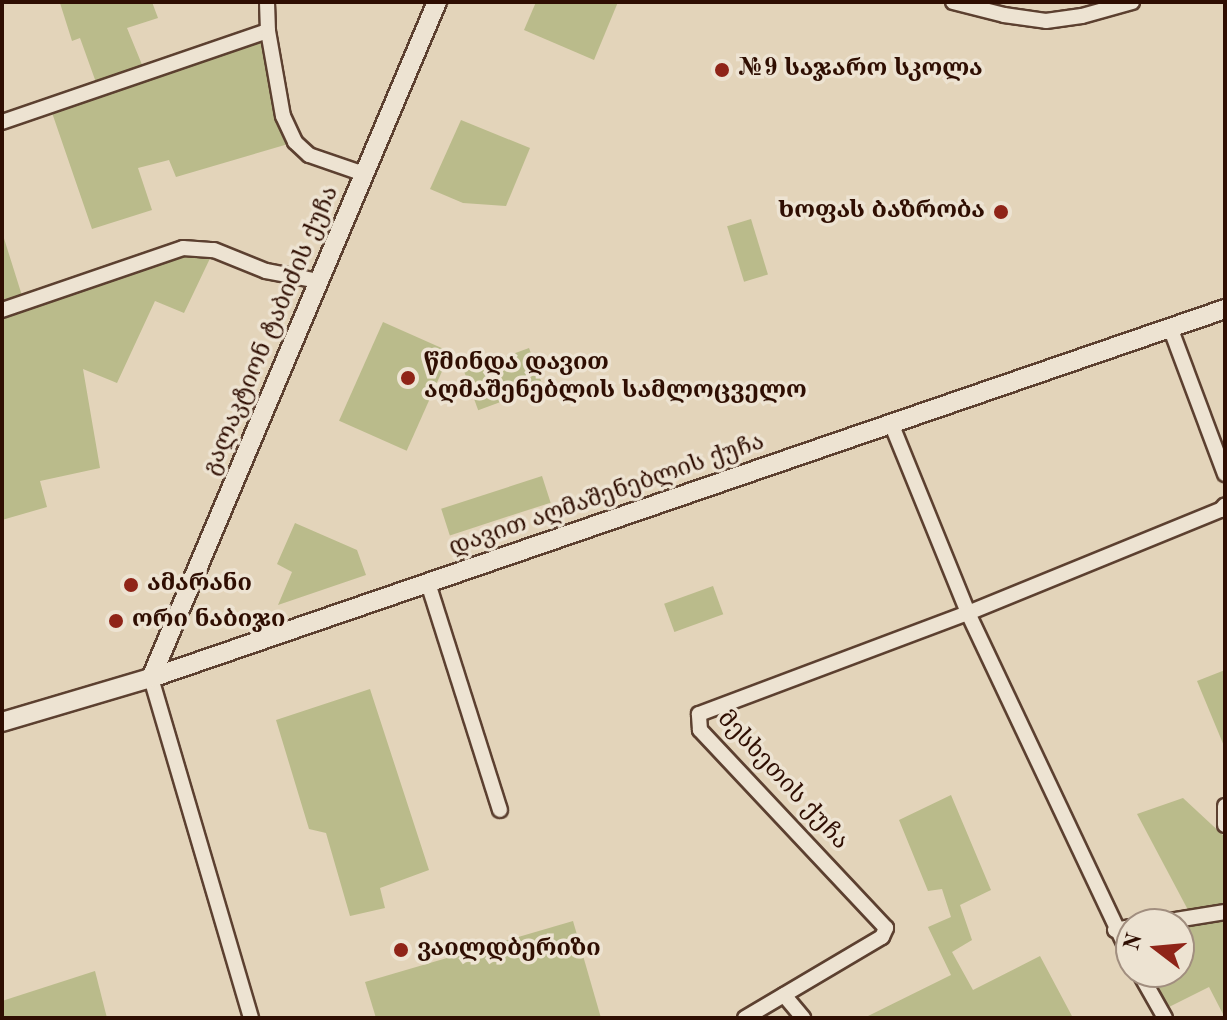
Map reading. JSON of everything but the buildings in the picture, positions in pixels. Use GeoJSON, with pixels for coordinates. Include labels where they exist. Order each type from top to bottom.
{"type":"FeatureCollection","features":[{"type":"Feature","properties":{"kind":"street"},"geometry":{"type":"LineString","coordinates":[[267,2],[268,31],[283,116],[295,142],[309,155],[364,174]]}},
{"type":"Feature","properties":{"kind":"street","name":"გალაკტიონ ტაბიძის ქუჩა"},"geometry":{"type":"LineString","coordinates":[[151,678],[437,2]]}},
{"type":"Feature","properties":{"kind":"street"},"geometry":{"type":"LineString","coordinates":[[953,2],[1004,15],[1046,21],[1082,16],[1132,2]]}},
{"type":"Feature","properties":{"kind":"street"},"geometry":{"type":"LineString","coordinates":[[2,122],[268,31]]}},
{"type":"Feature","properties":{"kind":"street"},"geometry":{"type":"LineString","coordinates":[[2,310],[183,248],[214,250],[266,271],[319,281]]}},
{"type":"Feature","properties":{"kind":"street","name":"დავით აღმაშენებლის ქუჩა"},"geometry":{"type":"LineString","coordinates":[[2,722],[151,678],[1225,309]]}},
{"type":"Feature","properties":{"kind":"street"},"geometry":{"type":"LineString","coordinates":[[1170,327],[1225,474]]}},
{"type":"Feature","properties":{"kind":"street"},"geometry":{"type":"LineString","coordinates":[[891,423],[968,613],[1115,930]]}},
{"type":"Feature","properties":{"kind":"street"},"geometry":{"type":"LineString","coordinates":[[968,613],[1221,510],[1225,505]]}},
{"type":"Feature","properties":{"kind":"street"},"geometry":{"type":"LineString","coordinates":[[428,583],[500,810]]}},
{"type":"Feature","properties":{"kind":"street","name":"მესხეთის ქუჩა"},"geometry":{"type":"LineString","coordinates":[[745,1018],[882,937],[886,928],[700,730],[699,714],[968,613]]}},
{"type":"Feature","properties":{"kind":"street"},"geometry":{"type":"LineString","coordinates":[[151,678],[251,1018]]}},
{"type":"Feature","properties":{"kind":"street"},"geometry":{"type":"LineString","coordinates":[[1225,806],[1225,825]]}},
{"type":"Feature","properties":{"kind":"street"},"geometry":{"type":"LineString","coordinates":[[1195,917],[1225,912]]}},
{"type":"Feature","properties":{"kind":"street"},"geometry":{"type":"LineString","coordinates":[[1148,988],[1165,1018]]}},
{"type":"Feature","properties":{"kind":"street"},"geometry":{"type":"LineString","coordinates":[[784,995],[803,1018]]}},
{"type":"Feature","properties":{"kind":"green space"},"geometry":{"type":"Polygon","coordinates":[[[152,2],[158,18],[127,28],[145,72],[268,31],[295,142],[176,177],[169,160],[138,168],[152,210],[92,229],[49,104],[98,88],[80,38],[72,41],[60,3],[152,2]]]}},
{"type":"Feature","properties":{"kind":"green space"},"geometry":{"type":"Polygon","coordinates":[[[536,2],[618,2],[594,60],[524,30],[536,2]]]}},
{"type":"Feature","properties":{"kind":"green space"},"geometry":{"type":"Polygon","coordinates":[[[461,120],[530,148],[506,206],[463,203],[430,189],[461,120]]]}},
{"type":"Feature","properties":{"kind":"green space"},"geometry":{"type":"Polygon","coordinates":[[[751,219],[768,274],[744,282],[727,226],[751,219]]]}},
{"type":"Feature","properties":{"kind":"green space"},"geometry":{"type":"Polygon","coordinates":[[[2,232],[24,302],[183,248],[214,250],[184,313],[155,301],[117,383],[83,369],[100,468],[40,481],[47,507],[2,520],[2,232]]]}},
{"type":"Feature","properties":{"kind":"green space"},"geometry":{"type":"Polygon","coordinates":[[[383,322],[451,352],[407,451],[339,421],[383,322]]]}},
{"type":"Feature","properties":{"kind":"green space"},"geometry":{"type":"Polygon","coordinates":[[[529,348],[543,387],[478,410],[464,372],[529,348]]]}},
{"type":"Feature","properties":{"kind":"green space"},"geometry":{"type":"Polygon","coordinates":[[[542,476],[551,503],[450,535],[441,509],[542,476]]]}},
{"type":"Feature","properties":{"kind":"green space"},"geometry":{"type":"Polygon","coordinates":[[[295,523],[357,550],[366,575],[278,605],[292,572],[277,564],[295,523]]]}},
{"type":"Feature","properties":{"kind":"green space"},"geometry":{"type":"Polygon","coordinates":[[[713,586],[723,614],[674,632],[664,604],[713,586]]]}},
{"type":"Feature","properties":{"kind":"green space"},"geometry":{"type":"Polygon","coordinates":[[[1225,670],[1225,745],[1224,746],[1197,681],[1225,670]]]}},
{"type":"Feature","properties":{"kind":"green space"},"geometry":{"type":"Polygon","coordinates":[[[370,689],[429,870],[380,888],[385,908],[350,916],[326,833],[309,829],[276,720],[370,689]]]}},
{"type":"Feature","properties":{"kind":"green space"},"geometry":{"type":"Polygon","coordinates":[[[951,795],[991,890],[960,905],[972,940],[952,952],[973,990],[1040,956],[1073,1018],[864,1018],[951,975],[928,927],[951,917],[942,889],[928,891],[899,820],[951,795]]]}},
{"type":"Feature","properties":{"kind":"green space"},"geometry":{"type":"Polygon","coordinates":[[[1183,798],[1225,837],[1225,903],[1187,908],[1137,814],[1183,798]]]}},
{"type":"Feature","properties":{"kind":"green space"},"geometry":{"type":"Polygon","coordinates":[[[573,921],[601,1018],[376,1018],[365,982],[573,921]]]}},
{"type":"Feature","properties":{"kind":"green space"},"geometry":{"type":"Polygon","coordinates":[[[1225,921],[1225,1018],[1209,987],[1169,1007],[1159,988],[1195,988],[1195,926],[1225,921]]]}},
{"type":"Feature","properties":{"kind":"green space"},"geometry":{"type":"Polygon","coordinates":[[[95,971],[107,1018],[2,1018],[2,1001],[95,971]]]}},
{"type":"Feature","properties":{"kind":"place","name":"№9 საჯარო სკოლა"},"geometry":{"type":"Point","coordinates":[722,70]}},
{"type":"Feature","properties":{"kind":"place","name":"Ხოფას Ბაზრობა"},"geometry":{"type":"Point","coordinates":[1001,212]}},
{"type":"Feature","properties":{"kind":"place","name":"წმინდა დავით აღმაშენებლის სამლოცველო"},"geometry":{"type":"Point","coordinates":[408,378]}},
{"type":"Feature","properties":{"kind":"place","name":"ამარანი"},"geometry":{"type":"Point","coordinates":[131,585]}},
{"type":"Feature","properties":{"kind":"place","name":"ორი ნაბიჯი"},"geometry":{"type":"Point","coordinates":[116,621]}},
{"type":"Feature","properties":{"kind":"place","name":"ვაილდბერიზი"},"geometry":{"type":"Point","coordinates":[401,950]}}]}
